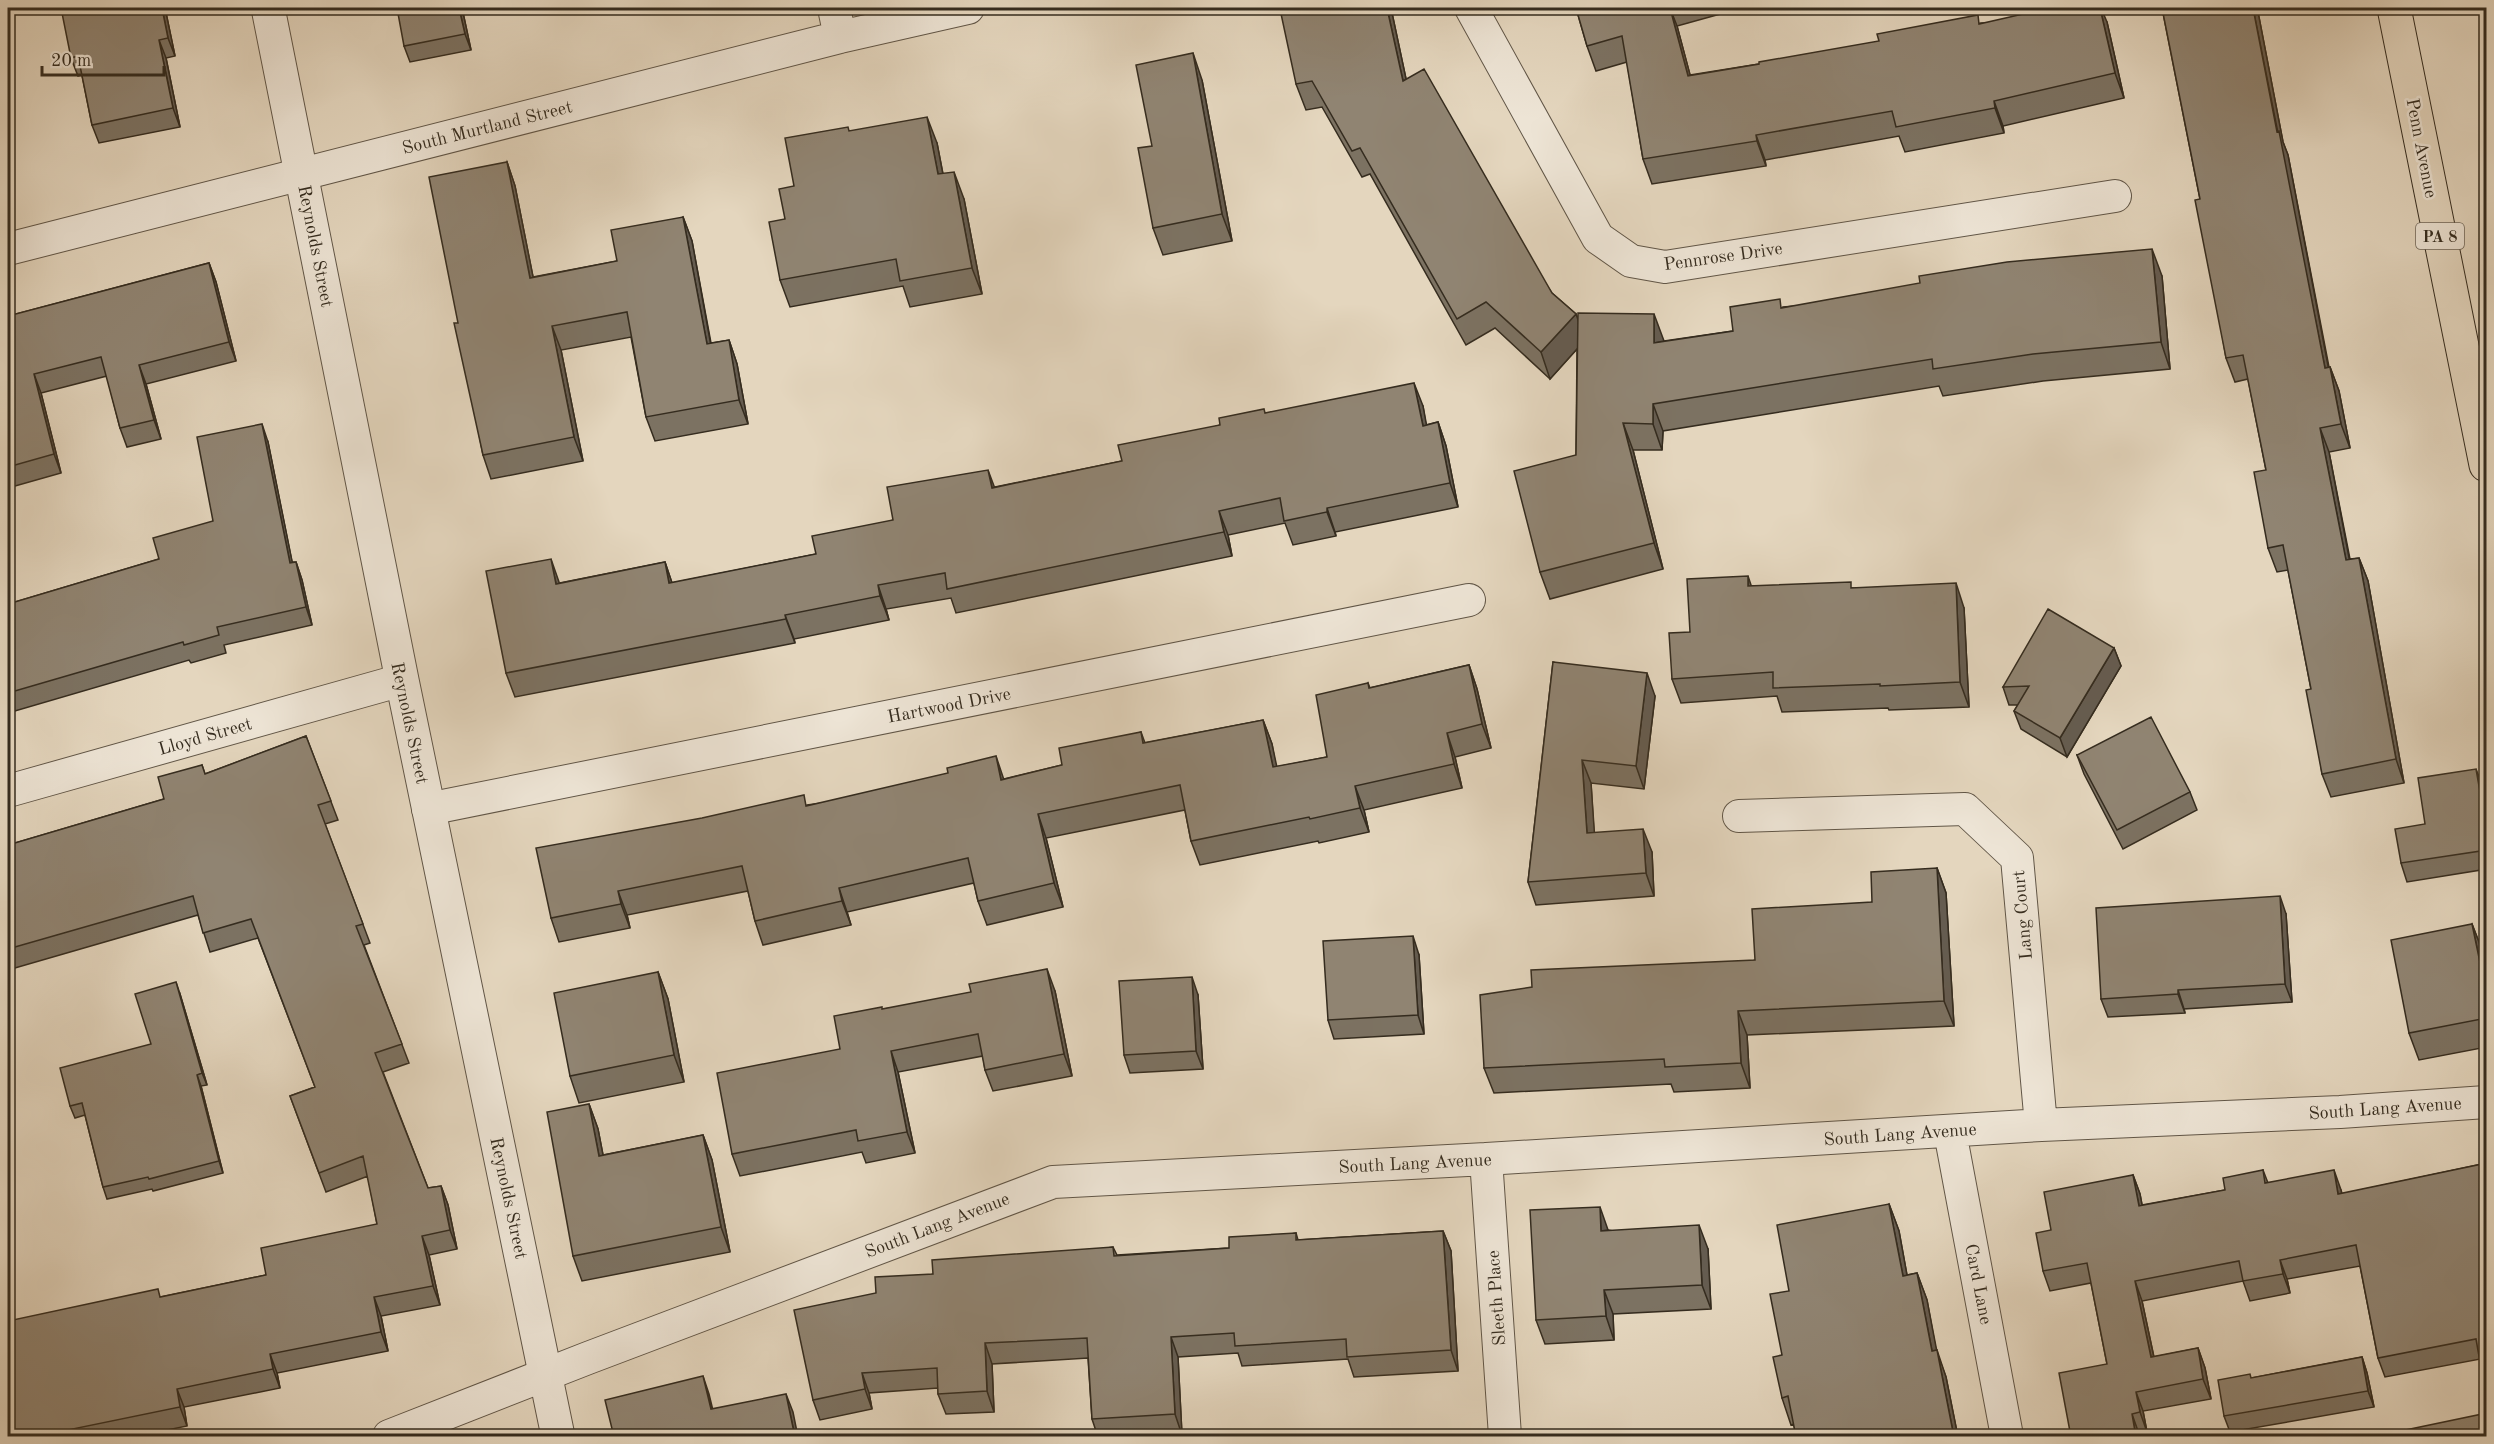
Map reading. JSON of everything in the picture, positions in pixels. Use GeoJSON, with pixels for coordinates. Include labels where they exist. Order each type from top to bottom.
{"type":"FeatureCollection","features":[{"type":"Feature","properties":{"kind":"highway","name":"Penn Avenue"},"geometry":{"type":"LineString","coordinates":[[2394,8],[2487,465]]}},
{"type":"Feature","properties":{"kind":"street","name":"Reynolds Street"},"geometry":{"type":"LineString","coordinates":[[268,8],[402,680],[558,1437]]}},
{"type":"Feature","properties":{"kind":"street","name":"South Murtland Street"},"geometry":{"type":"LineString","coordinates":[[8,249],[302,174],[837,22],[968,8]]}},
{"type":"Feature","properties":{"kind":"street","name":"Pennrose Drive"},"geometry":{"type":"LineString","coordinates":[[1471,8],[1598,238],[1631,261],[1665,267],[2115,196]]}},
{"type":"Feature","properties":{"kind":"street","name":"Hartwood Drive"},"geometry":{"type":"LineString","coordinates":[[428,808],[1469,600]]}},
{"type":"Feature","properties":{"kind":"street","name":"Lloyd Street"},"geometry":{"type":"LineString","coordinates":[[8,791],[402,680]]}},
{"type":"Feature","properties":{"kind":"street","name":"Lang Court"},"geometry":{"type":"LineString","coordinates":[[1739,816],[1965,809],[2017,858],[2041,1125]]}},
{"type":"Feature","properties":{"kind":"street","name":"South Lang Avenue"},"geometry":{"type":"LineString","coordinates":[[389,1437],[546,1374],[1053,1182],[1486,1159],[2041,1125],[2340,1112],[2487,1102]]}},
{"type":"Feature","properties":{"kind":"street","name":"Card Lane"},"geometry":{"type":"LineString","coordinates":[[1950,1132],[2007,1437]]}},
{"type":"Feature","properties":{"kind":"street","name":"Sleeth Place"},"geometry":{"type":"LineString","coordinates":[[1486,1159],[1505,1437]]}},
{"type":"Feature","properties":{"kind":"building"},"geometry":{"type":"Polygon","coordinates":[[[61,8],[162,8],[168,38],[159,40],[173,108],[92,125],[78,56],[71,58],[61,8]]]}},
{"type":"Feature","properties":{"kind":"building"},"geometry":{"type":"Polygon","coordinates":[[[397,8],[459,8],[465,34],[404,46],[397,8]]]}},
{"type":"Feature","properties":{"kind":"building"},"geometry":{"type":"Polygon","coordinates":[[[1387,8],[1403,81],[1424,69],[1552,293],[1576,314],[1541,352],[1486,302],[1457,319],[1360,148],[1352,151],[1312,81],[1296,84],[1280,9],[1387,8]]]}},
{"type":"Feature","properties":{"kind":"building"},"geometry":{"type":"Polygon","coordinates":[[[1576,8],[1670,8],[1688,76],[1879,41],[1877,34],[1978,15],[1979,24],[2050,8],[2100,8],[2115,73],[1994,101],[1995,108],[1896,127],[1892,111],[1756,135],[1757,141],[1643,159],[1622,36],[1587,46],[1576,8]]]}},
{"type":"Feature","properties":{"kind":"building"},"geometry":{"type":"Polygon","coordinates":[[[2162,8],[2253,8],[2325,368],[2330,367],[2341,424],[2320,428],[2346,560],[2359,558],[2396,759],[2322,774],[2306,690],[2311,689],[2283,545],[2268,548],[2254,472],[2266,470],[2243,355],[2226,358],[2195,200],[2200,199],[2162,8]]]}},
{"type":"Feature","properties":{"kind":"building"},"geometry":{"type":"Polygon","coordinates":[[[1193,53],[1222,214],[1153,228],[1138,148],[1152,146],[1136,65],[1193,53]]]}},
{"type":"Feature","properties":{"kind":"building"},"geometry":{"type":"Polygon","coordinates":[[[927,117],[938,174],[954,172],[972,268],[900,281],[896,259],[780,280],[769,222],[785,219],[779,189],[794,186],[785,138],[848,127],[849,131],[927,117]]]}},
{"type":"Feature","properties":{"kind":"building"},"geometry":{"type":"Polygon","coordinates":[[[507,162],[530,278],[617,261],[611,230],[683,217],[707,344],[729,340],[739,400],[646,417],[627,312],[552,326],[574,437],[483,455],[454,323],[458,323],[429,177],[507,162]]]}},
{"type":"Feature","properties":{"kind":"building"},"geometry":{"type":"Polygon","coordinates":[[[2152,249],[2161,342],[2033,354],[1933,369],[1932,359],[1653,404],[1653,424],[1623,423],[1654,543],[1540,572],[1514,471],[1576,455],[1578,313],[1654,314],[1654,343],[1733,331],[1730,307],[1780,299],[1781,308],[1920,283],[1919,276],[2007,262],[2152,249]]]}},
{"type":"Feature","properties":{"kind":"building"},"geometry":{"type":"Polygon","coordinates":[[[209,263],[229,342],[139,365],[154,420],[120,428],[101,357],[34,374],[54,454],[8,467],[8,316],[209,263]]]}},
{"type":"Feature","properties":{"kind":"building"},"geometry":{"type":"Polygon","coordinates":[[[1414,383],[1423,426],[1438,422],[1450,483],[1327,508],[1327,512],[1284,521],[1280,498],[1219,511],[1224,532],[947,589],[945,573],[878,585],[880,596],[785,615],[786,619],[506,673],[486,571],[551,559],[556,584],[665,562],[669,583],[816,554],[812,536],[893,520],[887,487],[988,470],[992,488],[1122,461],[1118,445],[1220,425],[1219,418],[1264,409],[1265,413],[1414,383]]]}},
{"type":"Feature","properties":{"kind":"building"},"geometry":{"type":"Polygon","coordinates":[[[262,424],[290,563],[296,562],[306,607],[217,627],[219,635],[184,645],[183,642],[8,693],[8,604],[159,559],[153,538],[213,521],[197,437],[262,424]]]}},
{"type":"Feature","properties":{"kind":"building"},"geometry":{"type":"Polygon","coordinates":[[[1748,576],[1748,586],[1851,582],[1851,588],[1956,583],[1960,682],[1773,688],[1773,672],[1672,679],[1669,633],[1690,632],[1687,579],[1748,576]]]}},
{"type":"Feature","properties":{"kind":"building"},"geometry":{"type":"Polygon","coordinates":[[[2048,609],[2114,648],[2060,738],[2014,711],[2029,686],[2003,687],[2048,609]]]}},
{"type":"Feature","properties":{"kind":"building"},"geometry":{"type":"Polygon","coordinates":[[[1553,662],[1647,673],[1636,766],[1582,760],[1587,833],[1643,829],[1646,873],[1528,882],[1553,662]]]}},
{"type":"Feature","properties":{"kind":"building"},"geometry":{"type":"Polygon","coordinates":[[[1469,665],[1482,724],[1447,733],[1454,764],[1355,786],[1360,808],[1191,841],[1180,785],[1038,814],[1054,883],[978,901],[968,858],[839,888],[842,901],[755,921],[742,866],[618,891],[621,904],[551,918],[536,848],[702,818],[804,795],[806,806],[948,773],[947,768],[996,756],[1001,780],[1062,765],[1059,748],[1141,732],[1143,743],[1263,720],[1273,767],[1327,757],[1316,695],[1368,683],[1369,688],[1469,665]]]}},
{"type":"Feature","properties":{"kind":"building"},"geometry":{"type":"Polygon","coordinates":[[[2151,717],[2190,792],[2117,830],[2077,755],[2151,717]]]}},
{"type":"Feature","properties":{"kind":"building"},"geometry":{"type":"Polygon","coordinates":[[[306,736],[331,801],[318,805],[363,924],[356,926],[402,1044],[375,1053],[428,1188],[441,1186],[450,1230],[422,1236],[433,1286],[374,1297],[381,1332],[270,1354],[273,1369],[177,1389],[180,1407],[48,1434],[48,1437],[8,1437],[8,1321],[158,1289],[160,1297],[266,1275],[261,1248],[377,1224],[363,1156],[319,1173],[290,1096],[315,1087],[251,919],[203,933],[193,896],[8,949],[8,845],[164,799],[158,777],[202,765],[205,774],[306,736]]]}},
{"type":"Feature","properties":{"kind":"building"},"geometry":{"type":"Polygon","coordinates":[[[2476,769],[2487,831],[2487,850],[2401,863],[2395,829],[2425,824],[2418,778],[2476,769]]]}},
{"type":"Feature","properties":{"kind":"building"},"geometry":{"type":"Polygon","coordinates":[[[1937,868],[1944,1001],[1738,1011],[1741,1063],[1665,1067],[1664,1059],[1484,1068],[1480,995],[1532,987],[1531,970],[1755,960],[1752,909],[1872,902],[1871,872],[1937,868]]]}},
{"type":"Feature","properties":{"kind":"building"},"geometry":{"type":"Polygon","coordinates":[[[2280,896],[2285,984],[2178,990],[2178,994],[2101,999],[2096,908],[2280,896]]]}},
{"type":"Feature","properties":{"kind":"building"},"geometry":{"type":"Polygon","coordinates":[[[2472,924],[2487,996],[2487,1018],[2409,1033],[2391,940],[2472,924]]]}},
{"type":"Feature","properties":{"kind":"building"},"geometry":{"type":"Polygon","coordinates":[[[1413,936],[1418,1015],[1328,1020],[1323,941],[1413,936]]]}},
{"type":"Feature","properties":{"kind":"building"},"geometry":{"type":"Polygon","coordinates":[[[1047,969],[1064,1054],[985,1070],[978,1034],[891,1051],[907,1132],[858,1141],[856,1130],[732,1154],[717,1073],[840,1049],[834,1016],[971,992],[969,984],[1047,969]]]}},
{"type":"Feature","properties":{"kind":"building"},"geometry":{"type":"Polygon","coordinates":[[[658,972],[674,1055],[570,1076],[554,993],[658,972]]]}},
{"type":"Feature","properties":{"kind":"building"},"geometry":{"type":"Polygon","coordinates":[[[1192,977],[1196,1051],[1124,1055],[1119,981],[1192,977]]]}},
{"type":"Feature","properties":{"kind":"building"},"geometry":{"type":"Polygon","coordinates":[[[176,982],[202,1073],[197,1075],[219,1161],[149,1179],[148,1177],[103,1187],[82,1103],[70,1106],[60,1068],[151,1044],[135,994],[176,982]]]}},
{"type":"Feature","properties":{"kind":"building"},"geometry":{"type":"Polygon","coordinates":[[[589,1104],[599,1156],[703,1135],[721,1227],[573,1256],[547,1112],[589,1104]]]}},
{"type":"Feature","properties":{"kind":"building"},"geometry":{"type":"Polygon","coordinates":[[[2487,1163],[2487,1361],[2480,1362],[2476,1339],[2378,1358],[2356,1245],[2280,1260],[2283,1274],[2243,1281],[2239,1261],[2135,1281],[2151,1357],[2198,1348],[2203,1379],[2136,1392],[2140,1412],[2132,1414],[2136,1437],[2071,1437],[2059,1373],[2107,1364],[2087,1263],[2043,1271],[2036,1233],[2051,1230],[2044,1192],[2133,1175],[2139,1206],[2225,1190],[2223,1178],[2263,1170],[2265,1183],[2334,1170],[2338,1194],[2487,1163]]]}},
{"type":"Feature","properties":{"kind":"building"},"geometry":{"type":"Polygon","coordinates":[[[1889,1204],[1903,1276],[1917,1273],[1932,1351],[1937,1350],[1954,1437],[1796,1437],[1788,1396],[1782,1398],[1773,1357],[1782,1355],[1770,1294],[1789,1291],[1777,1225],[1889,1204]]]}},
{"type":"Feature","properties":{"kind":"building"},"geometry":{"type":"Polygon","coordinates":[[[1600,1207],[1601,1231],[1699,1225],[1702,1285],[1604,1290],[1606,1316],[1536,1320],[1530,1210],[1600,1207]]]}},
{"type":"Feature","properties":{"kind":"building"},"geometry":{"type":"Polygon","coordinates":[[[1443,1231],[1451,1350],[1347,1357],[1346,1339],[1235,1346],[1234,1333],[1171,1337],[1175,1414],[1092,1419],[1087,1338],[985,1343],[987,1391],[938,1394],[937,1368],[862,1373],[865,1389],[813,1400],[794,1310],[876,1293],[875,1277],[933,1274],[932,1260],[1113,1247],[1114,1256],[1229,1248],[1229,1237],[1296,1233],[1296,1240],[1443,1231]]]}},
{"type":"Feature","properties":{"kind":"building"},"geometry":{"type":"Polygon","coordinates":[[[2362,1357],[2368,1391],[2224,1416],[2218,1380],[2250,1374],[2251,1378],[2362,1357]]]}},
{"type":"Feature","properties":{"kind":"building"},"geometry":{"type":"Polygon","coordinates":[[[703,1376],[711,1409],[786,1394],[795,1437],[614,1437],[605,1400],[703,1376]]]}},
{"type":"Feature","properties":{"kind":"building"},"geometry":{"type":"Polygon","coordinates":[[[2487,1413],[2487,1437],[2372,1437],[2487,1413]]]}}]}
